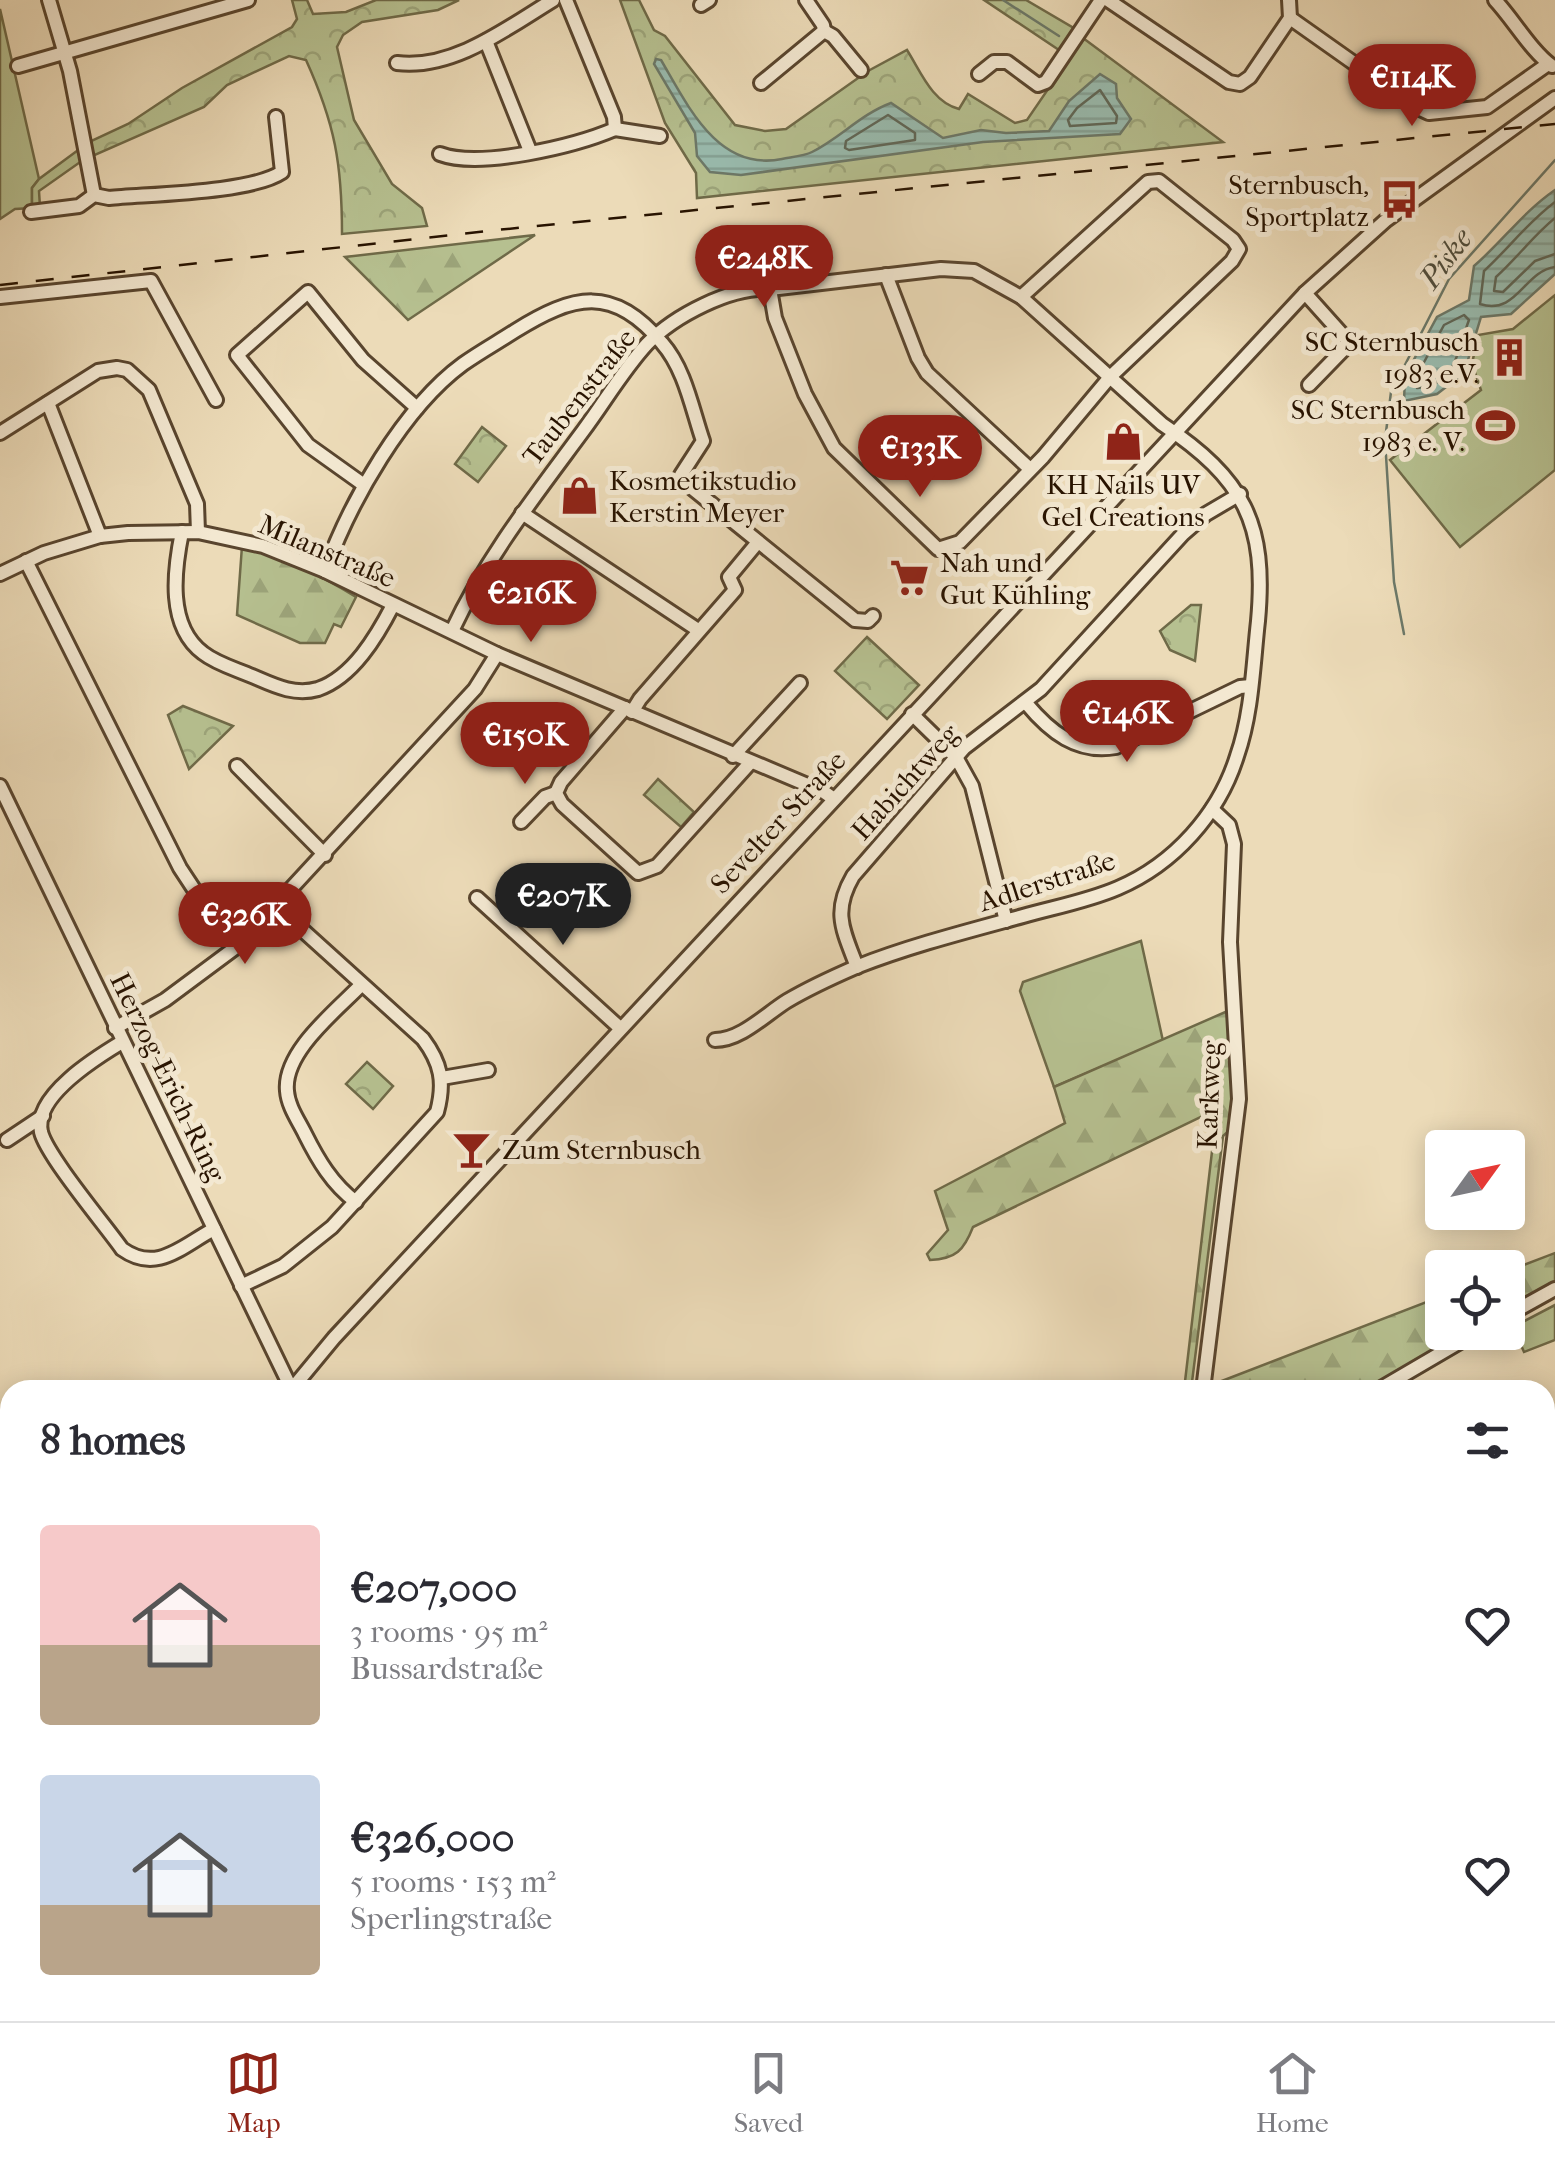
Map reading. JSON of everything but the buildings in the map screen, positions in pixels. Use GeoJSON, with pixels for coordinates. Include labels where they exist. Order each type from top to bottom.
{"type":"FeatureCollection","features":[{"type":"Feature","properties":{"kind":"street"},"geometry":{"type":"LineString","coordinates":[[50,0],[94,195]]}},
{"type":"Feature","properties":{"kind":"street"},"geometry":{"type":"LineString","coordinates":[[18,66],[248,0]]}},
{"type":"Feature","properties":{"kind":"street"},"geometry":{"type":"LineString","coordinates":[[397,63],[420,66],[486,40],[553,0]]}},
{"type":"Feature","properties":{"kind":"street"},"geometry":{"type":"LineString","coordinates":[[566,0],[614,117],[614,129]]}},
{"type":"Feature","properties":{"kind":"street"},"geometry":{"type":"LineString","coordinates":[[806,0],[824,31]]}},
{"type":"Feature","properties":{"kind":"street"},"geometry":{"type":"LineString","coordinates":[[979,74],[994,62],[1007,62],[1038,84],[1046,82],[1105,0],[1229,82],[1240,84],[1250,77],[1290,18],[1290,0]]}},
{"type":"Feature","properties":{"kind":"street"},"geometry":{"type":"LineString","coordinates":[[1290,18],[1416,107],[1430,112],[1487,106],[1552,65],[1495,0]]}},
{"type":"Feature","properties":{"kind":"street"},"geometry":{"type":"LineString","coordinates":[[824,31],[833,36],[861,70]]}},
{"type":"Feature","properties":{"kind":"street"},"geometry":{"type":"LineString","coordinates":[[761,82],[824,31]]}},
{"type":"Feature","properties":{"kind":"street"},"geometry":{"type":"LineString","coordinates":[[486,40],[530,151]]}},
{"type":"Feature","properties":{"kind":"street","name":"Sevelter Straße"},"geometry":{"type":"LineString","coordinates":[[299,1380],[620,1028],[1305,294],[1385,221],[1555,98]]}},
{"type":"Feature","properties":{"kind":"street"},"geometry":{"type":"LineString","coordinates":[[31,212],[79,206],[94,195],[109,198],[274,178],[282,172],[283,164],[276,118]]}},
{"type":"Feature","properties":{"kind":"street"},"geometry":{"type":"LineString","coordinates":[[440,154],[454,160],[542,152],[614,129],[660,136]]}},
{"type":"Feature","properties":{"kind":"street"},"geometry":{"type":"LineString","coordinates":[[770,289],[775,318],[799,379],[834,448],[938,549],[960,542],[1030,470],[1110,378],[1239,249],[1158,180],[1148,182],[1021,297]]}},
{"type":"Feature","properties":{"kind":"street","name":"Taubenstraße"},"geometry":{"type":"LineString","coordinates":[[452,631],[472,589],[522,513],[647,344],[722,296],[752,288],[960,268],[974,271],[1021,297],[1174,432]]}},
{"type":"Feature","properties":{"kind":"street"},"geometry":{"type":"LineString","coordinates":[[886,275],[927,373],[1030,470]]}},
{"type":"Feature","properties":{"kind":"street"},"geometry":{"type":"LineString","coordinates":[[0,297],[151,281],[216,400]]}},
{"type":"Feature","properties":{"kind":"street"},"geometry":{"type":"LineString","coordinates":[[364,485],[308,445],[237,355],[308,292],[363,360],[417,408]]}},
{"type":"Feature","properties":{"kind":"street"},"geometry":{"type":"LineString","coordinates":[[1305,294],[1348,341],[1309,385]]}},
{"type":"Feature","properties":{"kind":"street"},"geometry":{"type":"LineString","coordinates":[[325,571],[340,529],[364,485],[417,408],[462,365],[522,327],[582,300],[607,303],[632,314],[656,336],[676,364],[703,441],[684,467],[682,475],[687,484],[855,620],[873,616]]}},
{"type":"Feature","properties":{"kind":"street"},"geometry":{"type":"LineString","coordinates":[[0,434],[98,371],[127,370],[143,382],[197,504],[198,532]]}},
{"type":"Feature","properties":{"kind":"street"},"geometry":{"type":"LineString","coordinates":[[48,403],[100,536]]}},
{"type":"Feature","properties":{"kind":"street","name":"Adlerstraße"},"geometry":{"type":"LineString","coordinates":[[716,1040],[728,1040],[791,998],[857,967],[1098,895],[1135,880],[1169,857],[1196,831],[1212,809],[1236,760],[1246,728],[1258,612],[1259,560],[1251,517],[1240,494],[1187,440],[1174,432]]}},
{"type":"Feature","properties":{"kind":"street","name":"Habichtweg"},"geometry":{"type":"LineString","coordinates":[[857,967],[840,908],[854,876],[956,757],[1026,703],[1183,534],[1206,514],[1240,494]]}},
{"type":"Feature","properties":{"kind":"street"},"geometry":{"type":"LineString","coordinates":[[522,513],[698,630]]}},
{"type":"Feature","properties":{"kind":"street"},"geometry":{"type":"LineString","coordinates":[[182,532],[177,556],[177,606],[183,628],[202,653],[274,686],[296,692],[317,689],[336,679],[364,652],[394,606]]}},
{"type":"Feature","properties":{"kind":"street","name":"Milanstraße"},"geometry":{"type":"LineString","coordinates":[[1,571],[100,536],[198,532],[262,546],[325,571],[498,654],[834,799]]}},
{"type":"Feature","properties":{"kind":"street"},"geometry":{"type":"LineString","coordinates":[[521,822],[546,797],[556,793],[735,590],[729,577],[758,542]]}},
{"type":"Feature","properties":{"kind":"street"},"geometry":{"type":"LineString","coordinates":[[26,561],[180,868],[203,903],[240,945]]}},
{"type":"Feature","properties":{"kind":"street"},"geometry":{"type":"LineString","coordinates":[[115,1028],[164,1000],[240,945],[475,689],[498,654]]}},
{"type":"Feature","properties":{"kind":"street"},"geometry":{"type":"LineString","coordinates":[[733,756],[800,683]]}},
{"type":"Feature","properties":{"kind":"street"},"geometry":{"type":"LineString","coordinates":[[1026,703],[1059,735],[1080,748],[1100,750],[1116,747],[1240,687],[1251,686]]}},
{"type":"Feature","properties":{"kind":"street"},"geometry":{"type":"LineString","coordinates":[[912,714],[956,757],[972,786],[1006,920]]}},
{"type":"Feature","properties":{"kind":"street"},"geometry":{"type":"LineString","coordinates":[[556,793],[562,804],[638,873],[648,872],[750,763]]}},
{"type":"Feature","properties":{"kind":"street"},"geometry":{"type":"LineString","coordinates":[[236,766],[325,855]]}},
{"type":"Feature","properties":{"kind":"street","name":"Herzog-Erich-Ring"},"geometry":{"type":"LineString","coordinates":[[0,786],[286,1380]]}},
{"type":"Feature","properties":{"kind":"street","name":"Karkweg"},"geometry":{"type":"LineString","coordinates":[[1204,1380],[1239,1099],[1230,966],[1234,844],[1230,825],[1212,809]]}},
{"type":"Feature","properties":{"kind":"street"},"geometry":{"type":"LineString","coordinates":[[477,898],[620,1028]]}},
{"type":"Feature","properties":{"kind":"street"},"geometry":{"type":"LineString","coordinates":[[241,1286],[283,1266],[356,1202],[437,1112],[442,1078],[436,1056],[422,1039],[276,907]]}},
{"type":"Feature","properties":{"kind":"street"},"geometry":{"type":"LineString","coordinates":[[356,1202],[329,1177],[316,1157],[286,1088],[295,1054],[361,984]]}},
{"type":"Feature","properties":{"kind":"street"},"geometry":{"type":"LineString","coordinates":[[122,1042],[70,1078],[54,1096],[40,1130],[122,1248],[137,1260],[168,1255],[214,1230]]}},
{"type":"Feature","properties":{"kind":"street"},"geometry":{"type":"LineString","coordinates":[[442,1078],[488,1070]]}},
{"type":"Feature","properties":{"kind":"street"},"geometry":{"type":"LineString","coordinates":[[7,1140],[43,1116]]}},
{"type":"Feature","properties":{"kind":"street"},"geometry":{"type":"LineString","coordinates":[[1525,1306],[1555,1289]]}},
{"type":"Feature","properties":{"kind":"street"},"geometry":{"type":"LineString","coordinates":[[1396,1380],[1447,1350]]}},
{"type":"Feature","properties":{"kind":"green space"},"geometry":{"type":"Polygon","coordinates":[[[292,0],[307,0],[313,14],[346,12],[376,0],[459,0],[438,10],[362,22],[343,35],[337,47],[354,120],[392,184],[422,208],[427,226],[342,234],[338,165],[324,104],[306,60],[289,56],[227,85],[204,107],[83,160],[39,191],[40,207],[32,208],[32,188],[39,179],[89,142],[128,124],[182,88],[292,27],[297,19],[292,0]]]}},
{"type":"Feature","properties":{"kind":"green space"},"geometry":{"type":"Polygon","coordinates":[[[620,0],[639,0],[654,30],[665,36],[735,125],[765,131],[786,129],[868,71],[907,50],[941,100],[959,109],[968,94],[1015,123],[1027,120],[1083,38],[1223,142],[697,198],[696,173],[665,123],[620,0]]]}},
{"type":"Feature","properties":{"kind":"green space"},"geometry":{"type":"Polygon","coordinates":[[[984,0],[1026,0],[1077,30],[1062,52],[984,0]]]}},
{"type":"Feature","properties":{"kind":"green space"},"geometry":{"type":"Polygon","coordinates":[[[0,9],[39,179],[32,188],[32,208],[15,209],[0,219],[0,9]]]}},
{"type":"Feature","properties":{"kind":"green space"},"geometry":{"type":"Polygon","coordinates":[[[535,235],[408,320],[345,257],[535,235]]]}},
{"type":"Feature","properties":{"kind":"green space","name":"SC Sternbusch 1983 e. V."},"geometry":{"type":"Polygon","coordinates":[[[1555,295],[1555,470],[1460,547],[1390,460],[1481,390],[1472,364],[1478,335],[1513,329],[1555,295]]]}},
{"type":"Feature","properties":{"kind":"green space"},"geometry":{"type":"Polygon","coordinates":[[[482,427],[506,446],[478,482],[455,464],[482,427]]]}},
{"type":"Feature","properties":{"kind":"green space"},"geometry":{"type":"Polygon","coordinates":[[[242,546],[300,567],[356,597],[341,627],[334,624],[325,643],[300,643],[237,615],[242,546]]]}},
{"type":"Feature","properties":{"kind":"green space"},"geometry":{"type":"Polygon","coordinates":[[[1191,605],[1201,605],[1195,661],[1170,650],[1160,631],[1191,605]]]}},
{"type":"Feature","properties":{"kind":"green space"},"geometry":{"type":"Polygon","coordinates":[[[867,637],[919,685],[887,719],[835,671],[867,637]]]}},
{"type":"Feature","properties":{"kind":"green space"},"geometry":{"type":"Polygon","coordinates":[[[183,706],[233,726],[189,769],[168,715],[183,706]]]}},
{"type":"Feature","properties":{"kind":"green space"},"geometry":{"type":"Polygon","coordinates":[[[658,779],[694,812],[681,827],[644,795],[658,779]]]}},
{"type":"Feature","properties":{"kind":"green space"},"geometry":{"type":"Polygon","coordinates":[[[1141,941],[1163,1041],[1054,1087],[1020,991],[1023,982],[1141,941]]]}},
{"type":"Feature","properties":{"kind":"green space"},"geometry":{"type":"Polygon","coordinates":[[[1230,1010],[1233,1106],[1230,1130],[1223,1136],[1192,1380],[1185,1380],[1217,1109],[973,1227],[958,1252],[946,1258],[930,1260],[927,1254],[948,1230],[935,1191],[1065,1123],[1054,1087],[1230,1010]]]}},
{"type":"Feature","properties":{"kind":"green space"},"geometry":{"type":"Polygon","coordinates":[[[367,1062],[393,1086],[373,1109],[346,1084],[367,1062]]]}},
{"type":"Feature","properties":{"kind":"green space"},"geometry":{"type":"Polygon","coordinates":[[[1555,1253],[1555,1282],[1525,1299],[1525,1264],[1555,1253]]]}},
{"type":"Feature","properties":{"kind":"green space"},"geometry":{"type":"Polygon","coordinates":[[[1425,1303],[1425,1350],[1435,1350],[1382,1380],[1224,1380],[1425,1303]]]}},
{"type":"Feature","properties":{"kind":"green space"},"geometry":{"type":"Polygon","coordinates":[[[1555,1305],[1555,1340],[1524,1352],[1525,1321],[1555,1305]]]}},
{"type":"Feature","properties":{"kind":"water"},"geometry":{"type":"Polygon","coordinates":[[[656,59],[661,60],[708,132],[723,146],[760,160],[812,152],[891,103],[943,138],[981,130],[1049,131],[1069,101],[1100,74],[1116,84],[1117,98],[1131,119],[1120,134],[983,142],[741,175],[710,172],[697,156],[695,133],[654,64],[656,59]]]}},
{"type":"Feature","properties":{"kind":"water"},"geometry":{"type":"Polygon","coordinates":[[[1555,190],[1555,274],[1511,314],[1481,317],[1464,373],[1437,394],[1404,401],[1405,376],[1437,317],[1469,300],[1474,266],[1555,190]]]}},
{"type":"Feature","properties":{"kind":"waterway"},"geometry":{"type":"LineString","coordinates":[[1003,0],[1059,36]]}},
{"type":"Feature","properties":{"kind":"waterway","name":"Piske"},"geometry":{"type":"LineString","coordinates":[[1404,634],[1394,582],[1385,440],[1391,392],[1449,279],[1555,160]]}},
{"type":"Feature","properties":{"kind":"railway"},"geometry":{"type":"LineString","coordinates":[[0,285],[497,230],[1555,124]]}},
{"type":"Feature","properties":{"kind":"place","name":"Sternbusch, Sportplatz"},"geometry":{"type":"Point","coordinates":[1399,200]}},
{"type":"Feature","properties":{"kind":"place","name":"SC Sternbusch 1983 e.V."},"geometry":{"type":"Point","coordinates":[1509,357]}},
{"type":"Feature","properties":{"kind":"place","name":"SC Sternbusch 1983 e. V."},"geometry":{"type":"Point","coordinates":[1495,425]}},
{"type":"Feature","properties":{"kind":"place","name":"KH Nails UV Gel Creations"},"geometry":{"type":"Point","coordinates":[1123,441]}},
{"type":"Feature","properties":{"kind":"place","name":"Kosmetikstudio Kerstin Meyer"},"geometry":{"type":"Point","coordinates":[579,496]}},
{"type":"Feature","properties":{"kind":"place","name":"Nah und Gut Kühling"},"geometry":{"type":"Point","coordinates":[910,578]}},
{"type":"Feature","properties":{"kind":"place","name":"Zum Sternbusch"},"geometry":{"type":"Point","coordinates":[472,1149]}}]}
